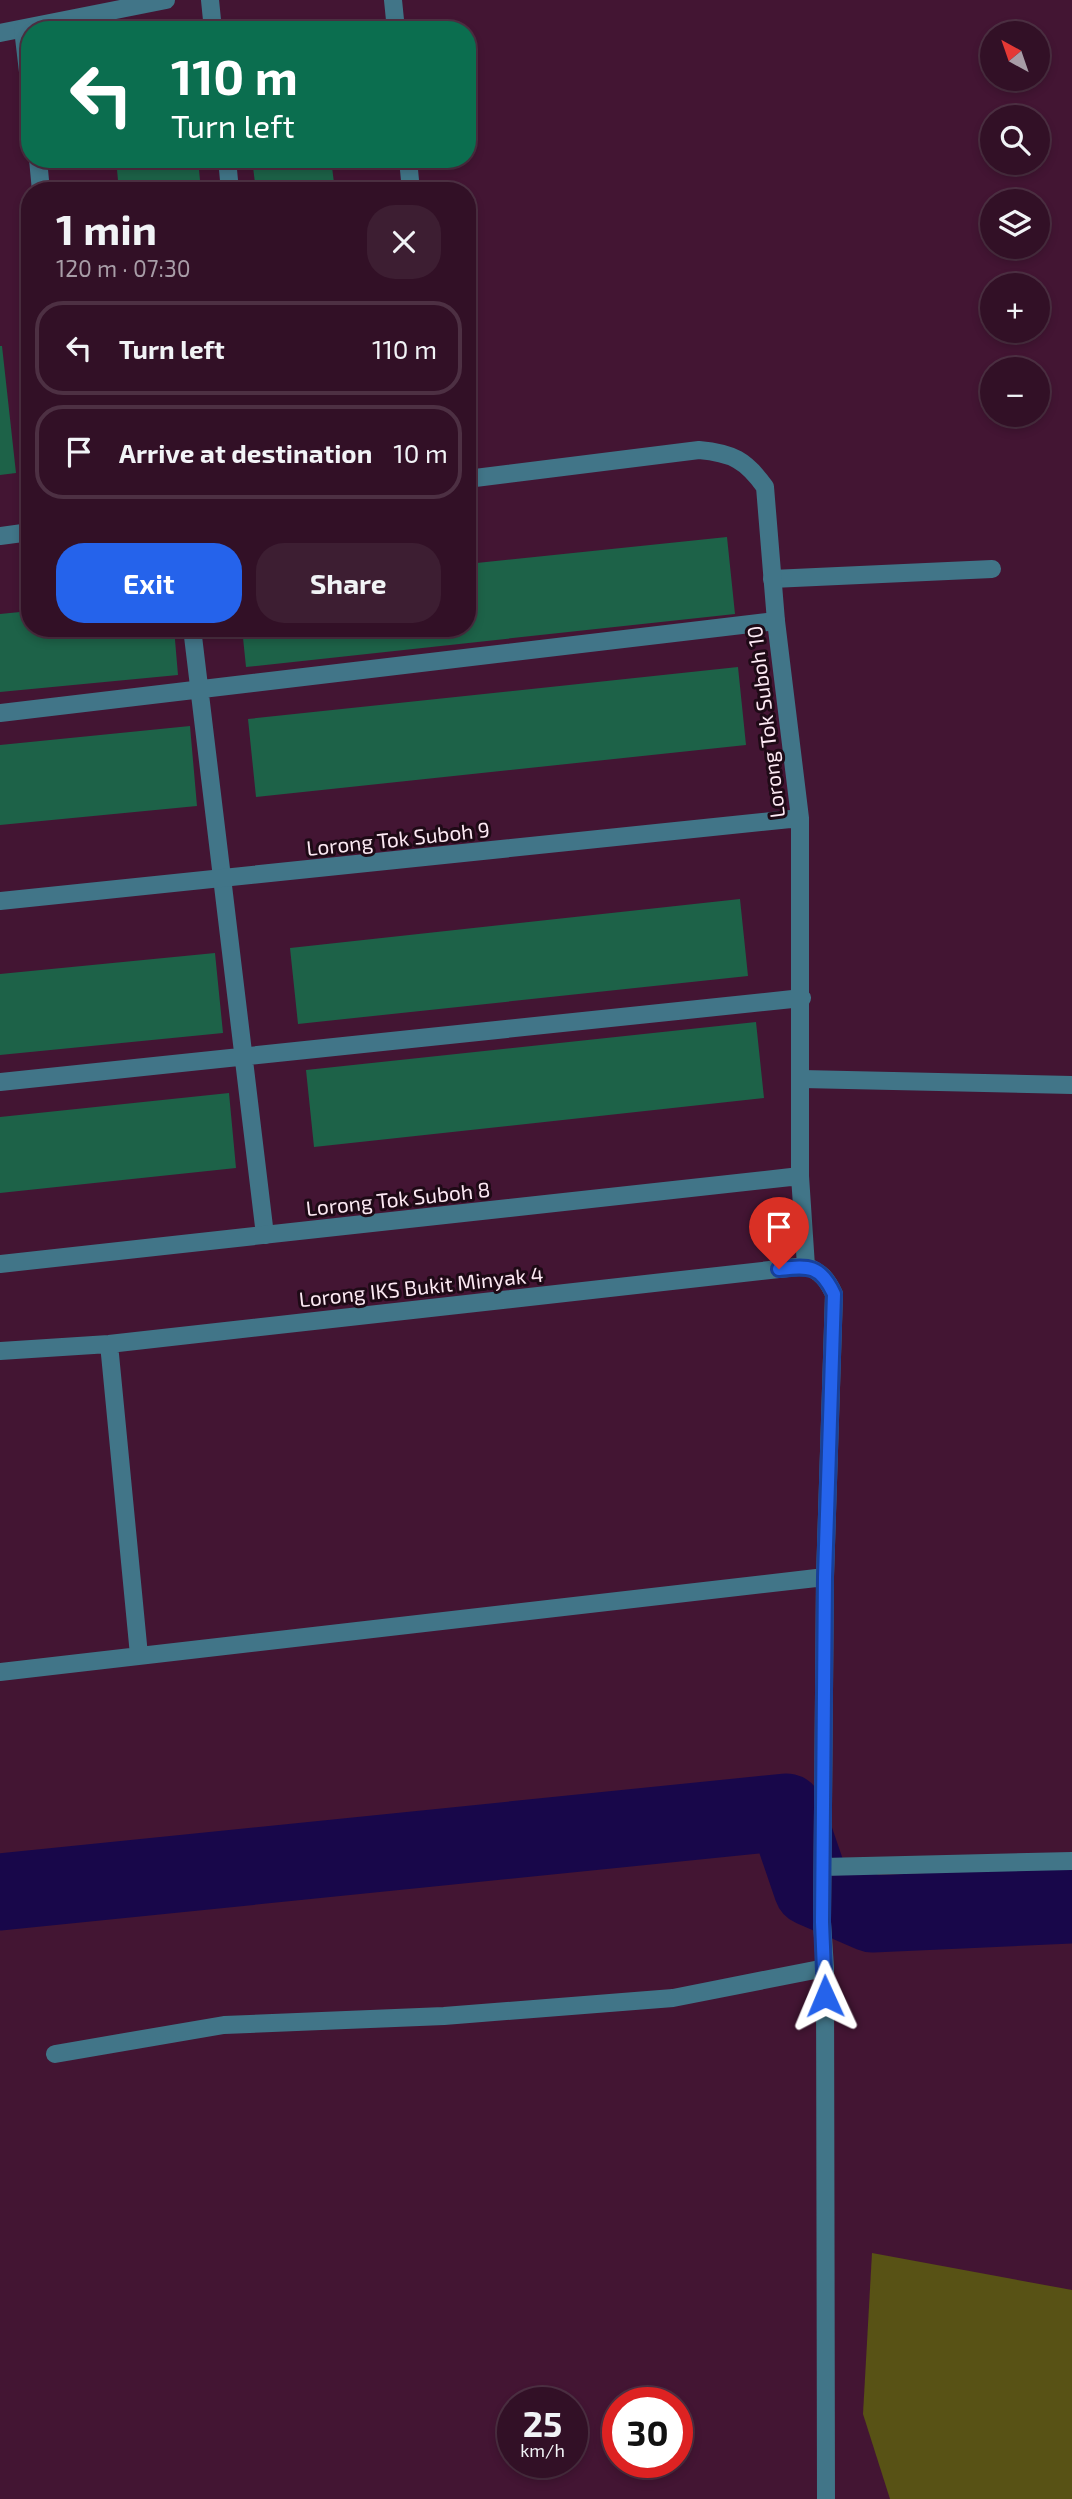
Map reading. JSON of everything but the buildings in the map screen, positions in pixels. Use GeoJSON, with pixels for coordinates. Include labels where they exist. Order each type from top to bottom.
{"type":"FeatureCollection","features":[{"type":"Feature","properties":{"kind":"street"},"geometry":{"type":"LineString","coordinates":[[62,21],[166,0]]}},
{"type":"Feature","properties":{"kind":"street"},"geometry":{"type":"LineString","coordinates":[[210,0],[212,21]]}},
{"type":"Feature","properties":{"kind":"street"},"geometry":{"type":"LineString","coordinates":[[393,0],[395,21]]}},
{"type":"Feature","properties":{"kind":"street"},"geometry":{"type":"LineString","coordinates":[[0,33],[21,29]]}},
{"type":"Feature","properties":{"kind":"street","name":"Lorong Tok Suboh 10"},"geometry":{"type":"LineString","coordinates":[[476,478],[699,450],[719,451],[736,457],[752,469],[765,487],[776,621],[800,818],[800,1176],[806,1266]]}},
{"type":"Feature","properties":{"kind":"street"},"geometry":{"type":"LineString","coordinates":[[0,536],[21,533]]}},
{"type":"Feature","properties":{"kind":"street"},"geometry":{"type":"LineString","coordinates":[[772,579],[992,569]]}},
{"type":"Feature","properties":{"kind":"street"},"geometry":{"type":"LineString","coordinates":[[0,713],[776,621]]}},
{"type":"Feature","properties":{"kind":"street"},"geometry":{"type":"LineString","coordinates":[[193,637],[265,1235]]}},
{"type":"Feature","properties":{"kind":"street","name":"Lorong Tok Suboh 9"},"geometry":{"type":"LineString","coordinates":[[0,901],[800,818]]}},
{"type":"Feature","properties":{"kind":"street"},"geometry":{"type":"LineString","coordinates":[[0,1082],[802,998]]}},
{"type":"Feature","properties":{"kind":"street"},"geometry":{"type":"LineString","coordinates":[[802,1079],[1072,1085]]}},
{"type":"Feature","properties":{"kind":"street","name":"Lorong Tok Suboh 8"},"geometry":{"type":"LineString","coordinates":[[0,1264],[800,1176]]}},
{"type":"Feature","properties":{"kind":"street"},"geometry":{"type":"LineString","coordinates":[[806,1266],[819,1271],[834,1294],[825,1577],[822,1873],[825,1968],[826,2499]]}},
{"type":"Feature","properties":{"kind":"street","name":"Lorong IKS Bukit Minyak 4"},"geometry":{"type":"LineString","coordinates":[[0,1351],[109,1344],[806,1266]]}},
{"type":"Feature","properties":{"kind":"street"},"geometry":{"type":"LineString","coordinates":[[109,1344],[139,1655]]}},
{"type":"Feature","properties":{"kind":"street"},"geometry":{"type":"LineString","coordinates":[[0,1672],[825,1577]]}},
{"type":"Feature","properties":{"kind":"street"},"geometry":{"type":"LineString","coordinates":[[822,1873],[1072,1861]]}},
{"type":"Feature","properties":{"kind":"street"},"geometry":{"type":"LineString","coordinates":[[55,2054],[224,2025],[444,2016],[673,1998],[825,1968]]}},
{"type":"Feature","properties":{"kind":"shaded area"},"geometry":{"type":"Polygon","coordinates":[[[872,2253],[1072,2290],[1072,2499],[890,2499],[863,2414],[872,2253]]]}},
{"type":"Feature","properties":{"kind":"waterway"},"geometry":{"type":"LineString","coordinates":[[0,1892],[786,1812],[812,1888],[872,1914],[1072,1905]]}},
{"type":"Feature","properties":{"kind":"route"},"geometry":{"type":"LineString","coordinates":[[779,1269],[806,1266],[819,1271],[834,1294],[825,1577],[822,1922],[825,1996]]}}]}
